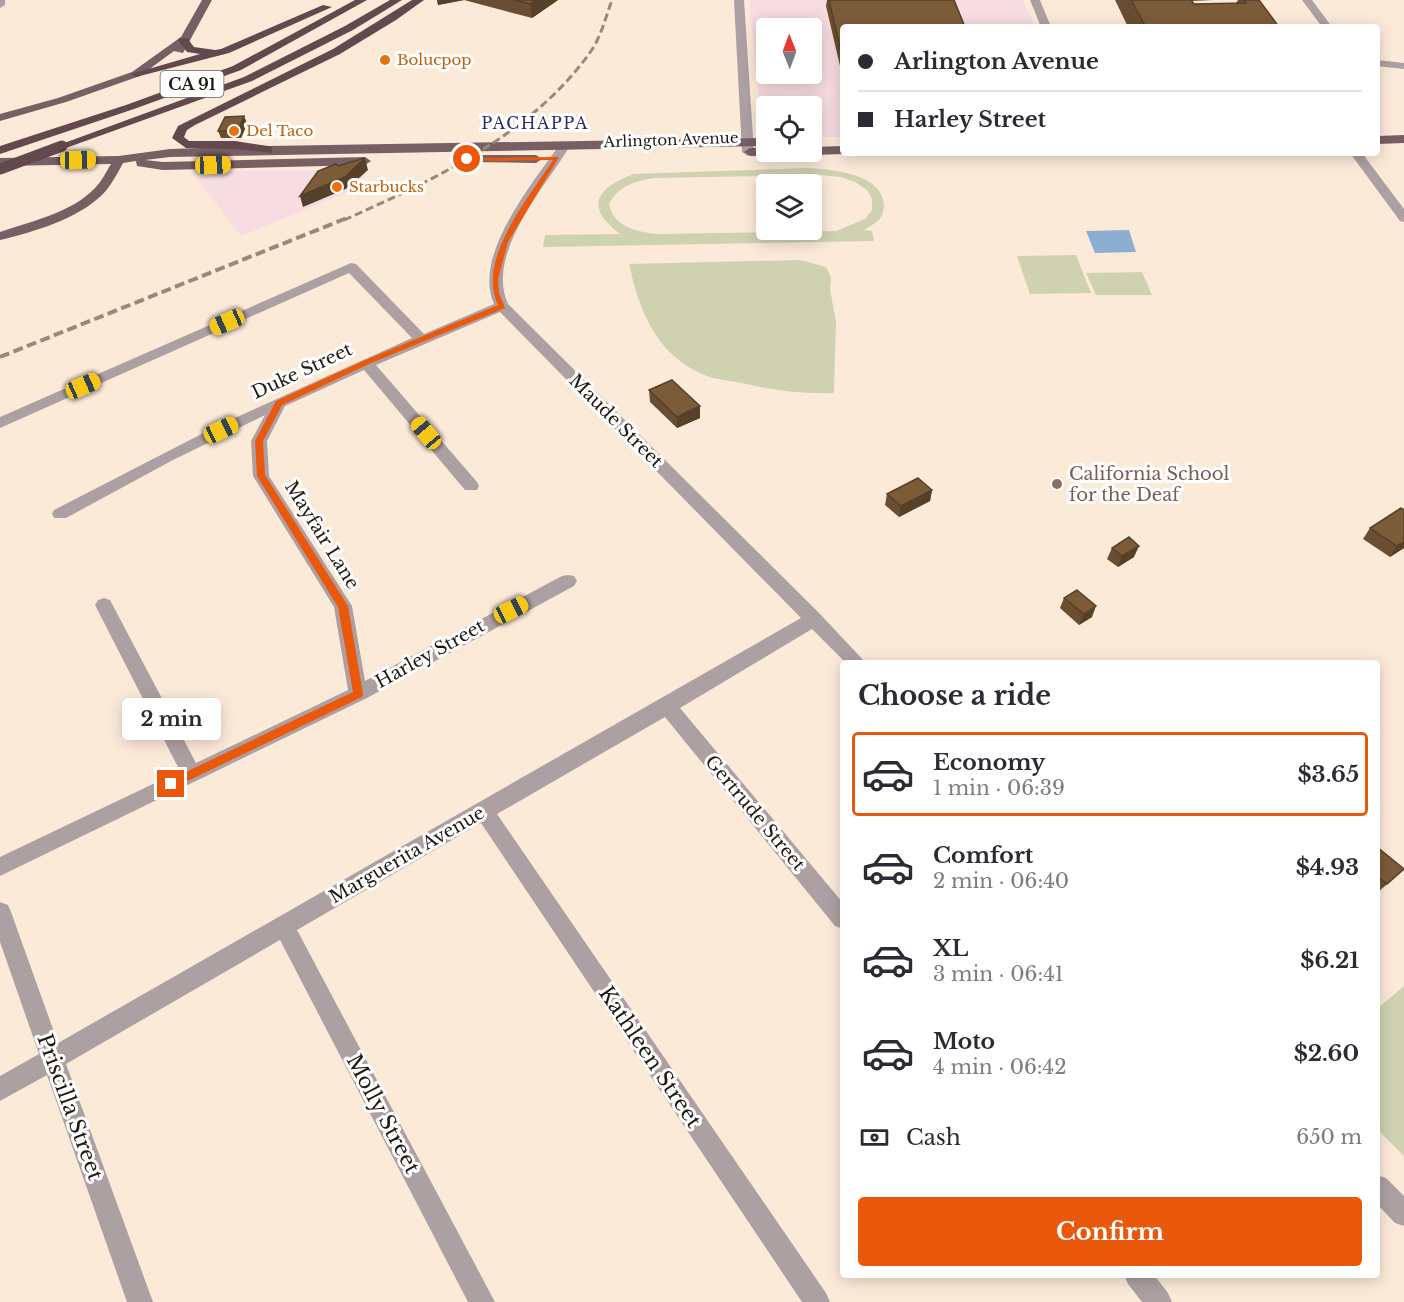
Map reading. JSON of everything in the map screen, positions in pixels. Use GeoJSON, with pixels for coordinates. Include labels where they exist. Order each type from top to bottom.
{"type":"FeatureCollection","features":[{"type":"Feature","properties":{"kind":"highway"},"geometry":{"type":"LineString","coordinates":[[136,74],[225,51],[342,0]]}},
{"type":"Feature","properties":{"kind":"highway","name":"CA 91"},"geometry":{"type":"LineString","coordinates":[[6,148],[130,107],[237,68],[362,0]]}},
{"type":"Feature","properties":{"kind":"highway","name":"CA 91"},"geometry":{"type":"LineString","coordinates":[[0,169],[248,79],[350,28],[397,0]]}},
{"type":"Feature","properties":{"kind":"highway"},"geometry":{"type":"LineString","coordinates":[[268,150],[235,145],[186,144],[178,138],[182,128],[336,51],[419,0]]}},
{"type":"Feature","properties":{"kind":"highway"},"geometry":{"type":"LineString","coordinates":[[183,40],[194,51],[225,51]]}},
{"type":"Feature","properties":{"kind":"main road"},"geometry":{"type":"LineString","coordinates":[[62,100],[133,85],[149,78],[166,65],[180,48],[207,0]]}},
{"type":"Feature","properties":{"kind":"main road"},"geometry":{"type":"LineString","coordinates":[[0,118],[62,100],[136,74],[183,40]]}},
{"type":"Feature","properties":{"kind":"main road"},"geometry":{"type":"LineString","coordinates":[[1380,140],[1404,139]]}},
{"type":"Feature","properties":{"kind":"main road"},"geometry":{"type":"LineString","coordinates":[[822,142],[840,141]]}},
{"type":"Feature","properties":{"kind":"main road","name":"Arlington Avenue"},"geometry":{"type":"LineString","coordinates":[[118,160],[163,166],[557,158],[748,148],[756,145]]}},
{"type":"Feature","properties":{"kind":"main road","name":"Arlington Avenue"},"geometry":{"type":"LineString","coordinates":[[0,162],[118,160],[171,153],[268,150],[564,146],[756,149]]}},
{"type":"Feature","properties":{"kind":"main road"},"geometry":{"type":"LineString","coordinates":[[822,151],[840,150]]}},
{"type":"Feature","properties":{"kind":"main road"},"geometry":{"type":"LineString","coordinates":[[0,236],[57,215],[89,200],[104,184],[118,160]]}},
{"type":"Feature","properties":{"kind":"street"},"geometry":{"type":"LineString","coordinates":[[0,0],[0,5]]}},
{"type":"Feature","properties":{"kind":"street"},"geometry":{"type":"LineString","coordinates":[[740,0],[748,148]]}},
{"type":"Feature","properties":{"kind":"street"},"geometry":{"type":"LineString","coordinates":[[1035,0],[1045,24]]}},
{"type":"Feature","properties":{"kind":"street"},"geometry":{"type":"LineString","coordinates":[[1307,0],[1325,24]]}},
{"type":"Feature","properties":{"kind":"street"},"geometry":{"type":"LineString","coordinates":[[1380,63],[1404,66]]}},
{"type":"Feature","properties":{"kind":"street"},"geometry":{"type":"LineString","coordinates":[[502,306],[496,293],[495,279],[504,242],[564,146]]}},
{"type":"Feature","properties":{"kind":"street"},"geometry":{"type":"LineString","coordinates":[[1358,156],[1404,218]]}},
{"type":"Feature","properties":{"kind":"street"},"geometry":{"type":"LineString","coordinates":[[0,423],[351,267],[421,339]]}},
{"type":"Feature","properties":{"kind":"street","name":"Duke Street"},"geometry":{"type":"LineString","coordinates":[[60,514],[144,467],[279,403],[421,339],[502,306]]}},
{"type":"Feature","properties":{"kind":"street","name":"Maude Street"},"geometry":{"type":"LineString","coordinates":[[502,306],[854,660]]}},
{"type":"Feature","properties":{"kind":"street"},"geometry":{"type":"LineString","coordinates":[[366,363],[471,486]]}},
{"type":"Feature","properties":{"kind":"street","name":"Mayfair Lane"},"geometry":{"type":"LineString","coordinates":[[279,403],[259,441],[261,476],[343,606],[358,694]]}},
{"type":"Feature","properties":{"kind":"street","name":"Harley Street"},"geometry":{"type":"LineString","coordinates":[[0,867],[358,694],[568,582]]}},
{"type":"Feature","properties":{"kind":"street"},"geometry":{"type":"LineString","coordinates":[[104,605],[192,774]]}},
{"type":"Feature","properties":{"kind":"street","name":"Marguerita Avenue"},"geometry":{"type":"LineString","coordinates":[[0,1089],[667,706],[813,619]]}},
{"type":"Feature","properties":{"kind":"street","name":"Gertrude Street"},"geometry":{"type":"LineString","coordinates":[[667,706],[840,915]]}},
{"type":"Feature","properties":{"kind":"street","name":"Kathleen Street"},"geometry":{"type":"LineString","coordinates":[[484,811],[817,1302]]}},
{"type":"Feature","properties":{"kind":"street","name":"Priscilla Street"},"geometry":{"type":"LineString","coordinates":[[0,912],[140,1302]]}},
{"type":"Feature","properties":{"kind":"street","name":"Molly Street"},"geometry":{"type":"LineString","coordinates":[[285,926],[482,1302]]}},
{"type":"Feature","properties":{"kind":"street"},"geometry":{"type":"LineString","coordinates":[[1380,1190],[1404,1214]]}},
{"type":"Feature","properties":{"kind":"street"},"geometry":{"type":"LineString","coordinates":[[1139,1278],[1159,1302]]}},
{"type":"Feature","properties":{"kind":"shaded area"},"geometry":{"type":"Polygon","coordinates":[[[749,0],[1023,0],[1034,24],[840,24],[840,137],[822,137],[822,96],[759,96],[758,84],[822,84],[822,18],[756,18],[756,69],[749,0]]]}},
{"type":"Feature","properties":{"kind":"shaded area"},"geometry":{"type":"Polygon","coordinates":[[[340,170],[364,175],[360,187],[241,236],[197,179],[226,171],[340,170]]]}},
{"type":"Feature","properties":{"kind":"green space"},"geometry":{"type":"Polygon","coordinates":[[[806,168],[828,170],[866,180],[876,187],[882,196],[884,207],[880,218],[864,230],[872,231],[874,241],[543,247],[545,235],[620,234],[602,215],[599,200],[603,192],[633,174],[806,168]],[[822,174],[654,178],[622,189],[609,205],[616,219],[622,224],[629,228],[653,233],[756,232],[756,240],[822,240],[822,231],[836,231],[865,219],[872,210],[872,199],[867,190],[855,182],[822,174]]]}},
{"type":"Feature","properties":{"kind":"green space"},"geometry":{"type":"Polygon","coordinates":[[[1076,255],[1091,293],[1030,294],[1017,256],[1076,255]]]}},
{"type":"Feature","properties":{"kind":"green space"},"geometry":{"type":"Polygon","coordinates":[[[800,260],[826,267],[831,277],[830,289],[836,322],[834,393],[801,392],[713,378],[686,365],[661,343],[652,329],[638,298],[629,264],[800,260]]]}},
{"type":"Feature","properties":{"kind":"green space"},"geometry":{"type":"Polygon","coordinates":[[[1142,272],[1152,295],[1096,295],[1086,273],[1142,272]]]}},
{"type":"Feature","properties":{"kind":"green space"},"geometry":{"type":"Polygon","coordinates":[[[1404,986],[1404,1156],[1380,1132],[1380,1006],[1404,986]]]}},
{"type":"Feature","properties":{"kind":"water"},"geometry":{"type":"Polygon","coordinates":[[[1129,230],[1136,252],[1095,253],[1086,231],[1129,230]]]}},
{"type":"Feature","properties":{"kind":"building"},"geometry":{"type":"Polygon","coordinates":[[[514,0],[536,0],[530,4],[514,0]]]}},
{"type":"Feature","properties":{"kind":"building"},"geometry":{"type":"Polygon","coordinates":[[[829,0],[954,0],[964,24],[840,24],[840,48],[829,0]]]}},
{"type":"Feature","properties":{"kind":"building"},"geometry":{"type":"Polygon","coordinates":[[[1131,0],[1191,0],[1194,4],[1246,3],[1244,0],[1259,0],[1277,24],[1144,24],[1131,0]]]}},
{"type":"Feature","properties":{"kind":"building"},"geometry":{"type":"Polygon","coordinates":[[[244,116],[238,131],[218,131],[225,117],[244,116]]]}},
{"type":"Feature","properties":{"kind":"building"},"geometry":{"type":"Polygon","coordinates":[[[365,158],[345,177],[300,196],[318,171],[336,164],[338,166],[365,158]]]}},
{"type":"Feature","properties":{"kind":"building"},"geometry":{"type":"Polygon","coordinates":[[[672,380],[700,406],[677,417],[649,390],[672,380]]]}},
{"type":"Feature","properties":{"kind":"building"},"geometry":{"type":"Polygon","coordinates":[[[918,478],[932,490],[901,506],[887,494],[918,478]]]}},
{"type":"Feature","properties":{"kind":"building"},"geometry":{"type":"Polygon","coordinates":[[[1401,508],[1404,510],[1404,542],[1397,546],[1370,528],[1401,508]]]}},
{"type":"Feature","properties":{"kind":"building"},"geometry":{"type":"Polygon","coordinates":[[[1129,537],[1139,546],[1122,556],[1112,548],[1129,537]]]}},
{"type":"Feature","properties":{"kind":"building"},"geometry":{"type":"Polygon","coordinates":[[[1077,590],[1096,606],[1084,614],[1064,598],[1077,590]]]}},
{"type":"Feature","properties":{"kind":"building"},"geometry":{"type":"Polygon","coordinates":[[[1380,849],[1404,869],[1387,884],[1380,878],[1380,849]]]}},
{"type":"Feature","properties":{"kind":"railway"},"geometry":{"type":"LineString","coordinates":[[344,220],[446,171],[479,152],[541,107],[567,80],[595,45],[612,0]]}},
{"type":"Feature","properties":{"kind":"railway"},"geometry":{"type":"LineString","coordinates":[[0,357],[347,218]]}},
{"type":"Feature","properties":{"kind":"place","name":"Bolucpop"},"geometry":{"type":"Point","coordinates":[385,60]}},
{"type":"Feature","properties":{"kind":"place","name":"Del Taco"},"geometry":{"type":"Point","coordinates":[234,131]}},
{"type":"Feature","properties":{"kind":"place","name":"Starbucks"},"geometry":{"type":"Point","coordinates":[337,187]}},
{"type":"Feature","properties":{"kind":"place","name":"California School for the Deaf"},"geometry":{"type":"Point","coordinates":[1057,484]}},
{"type":"Feature","properties":{"kind":"district","name":"PACHAPPA"},"geometry":{"type":"Point","coordinates":[535,123]}},
{"type":"Feature","properties":{"kind":"route"},"geometry":{"type":"LineString","coordinates":[[171,784],[358,694],[343,606],[261,476],[259,441],[279,403],[366,363],[502,306],[496,293],[495,279],[504,242],[557,158],[467,159]]}}]}
